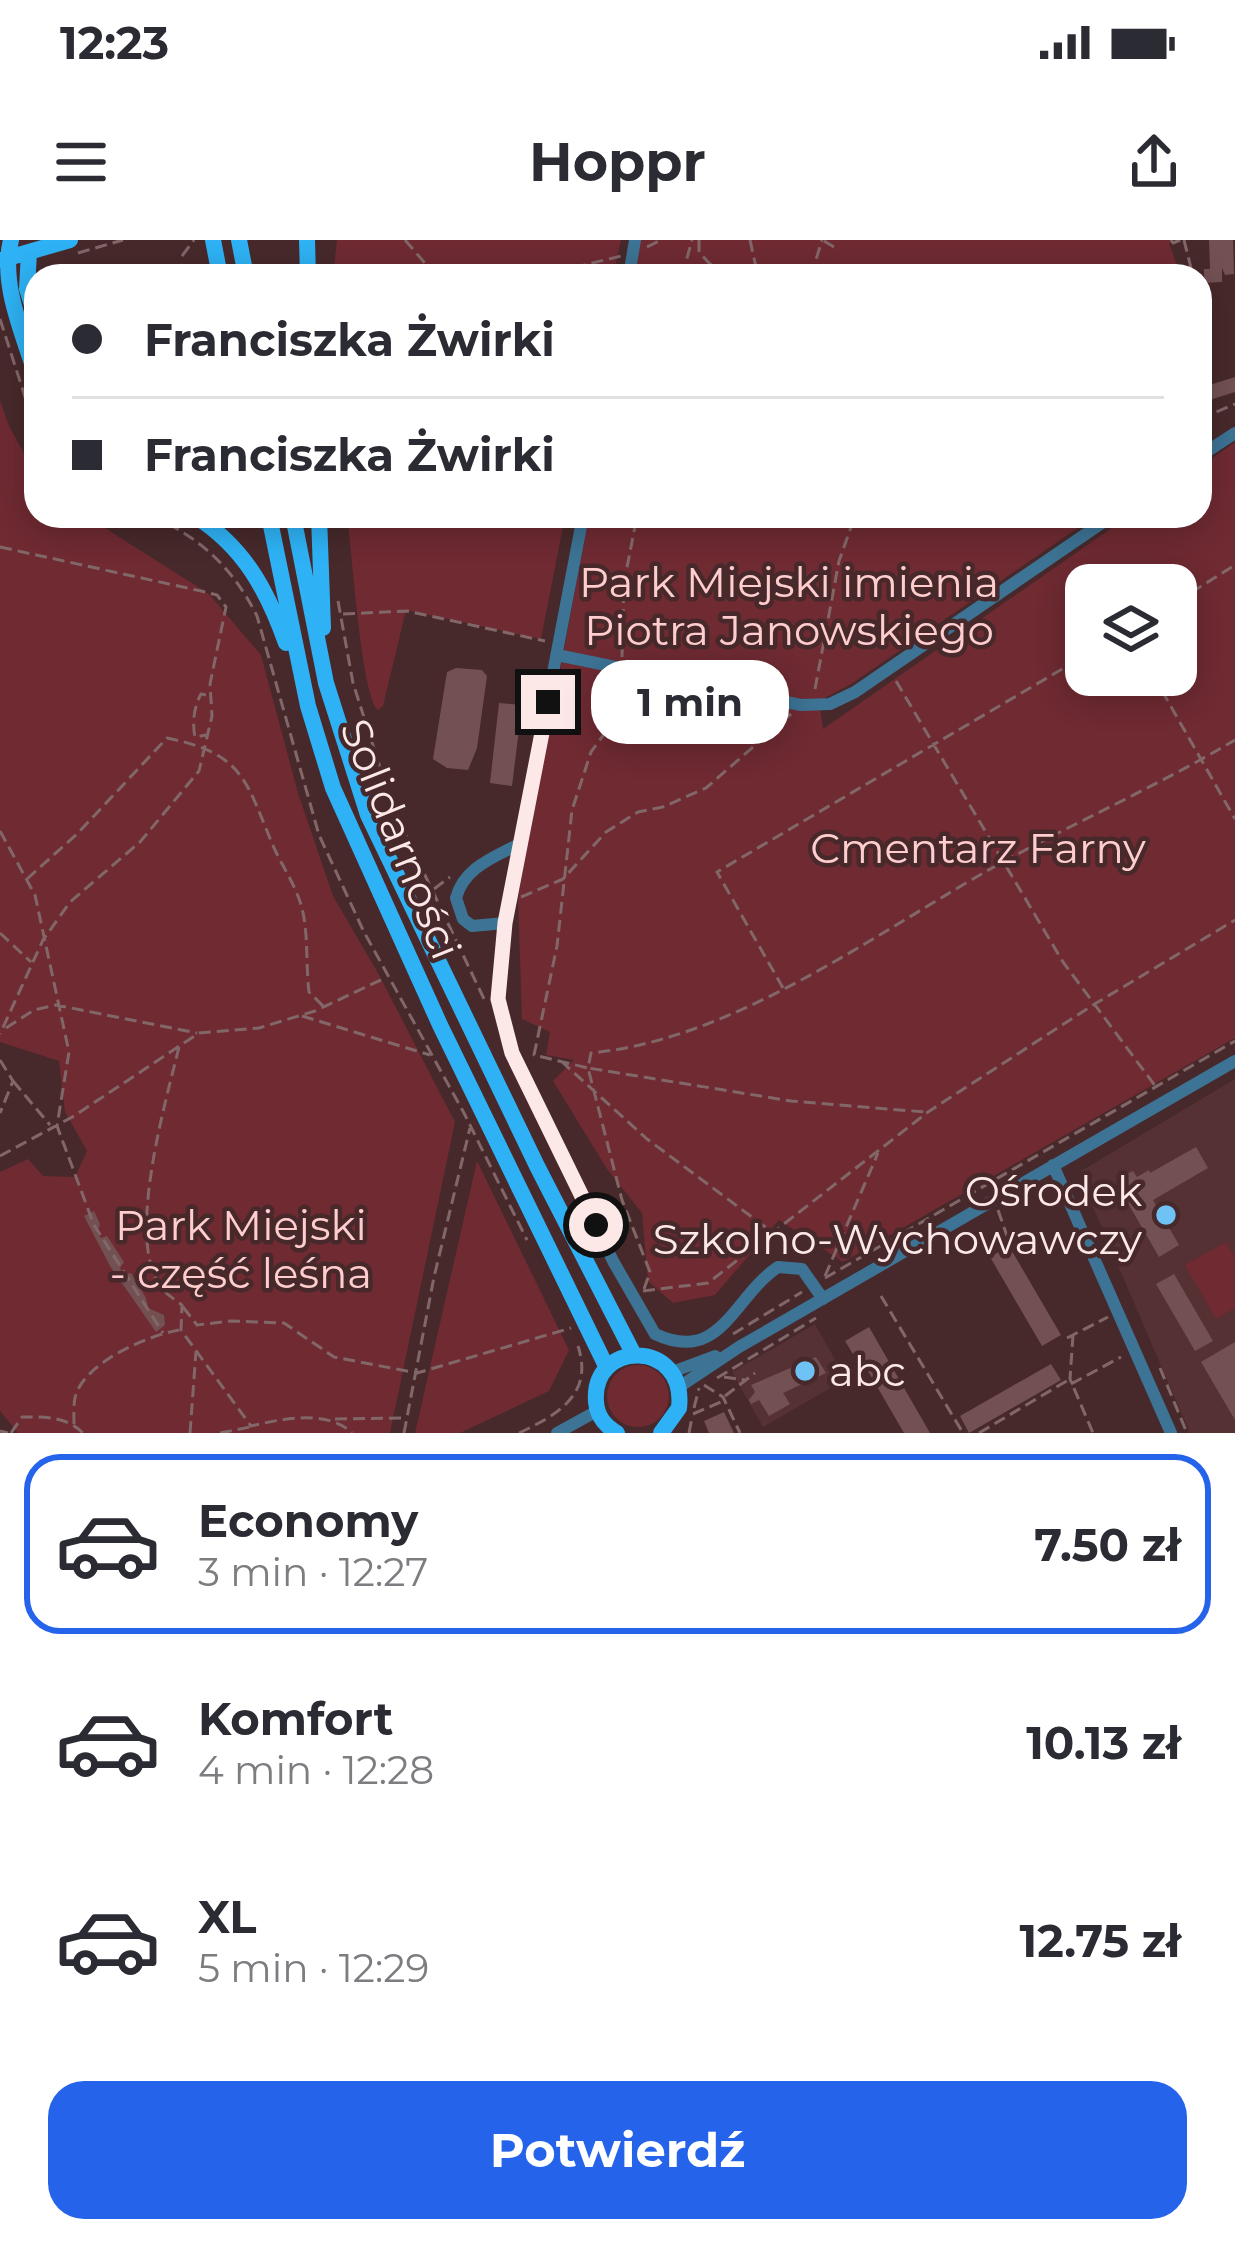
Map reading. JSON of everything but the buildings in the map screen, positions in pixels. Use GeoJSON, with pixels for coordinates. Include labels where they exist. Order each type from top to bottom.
{"type":"FeatureCollection","features":[{"type":"Feature","properties":{"kind":"main road"},"geometry":{"type":"LineString","coordinates":[[11,240],[3,260],[24,334]]}},
{"type":"Feature","properties":{"kind":"main road"},"geometry":{"type":"LineString","coordinates":[[3,260],[70,247]]}},
{"type":"Feature","properties":{"kind":"main road"},"geometry":{"type":"LineString","coordinates":[[28,264],[29,252]]}},
{"type":"Feature","properties":{"kind":"main road"},"geometry":{"type":"LineString","coordinates":[[211,528],[234,545],[262,586],[308,706]]}},
{"type":"Feature","properties":{"kind":"main road","name":"Solidarności"},"geometry":{"type":"LineString","coordinates":[[271,528],[308,706],[333,788],[361,857],[607,1368]]}},
{"type":"Feature","properties":{"kind":"main road","name":"Solidarności"},"geometry":{"type":"LineString","coordinates":[[295,528],[326,683],[368,815],[634,1355]]}},
{"type":"Feature","properties":{"kind":"main road"},"geometry":{"type":"LineString","coordinates":[[320,528],[326,683]]}},
{"type":"Feature","properties":{"kind":"main road"},"geometry":{"type":"LineString","coordinates":[[607,1431],[598,1411],[599,1380],[607,1368],[634,1355],[649,1356],[675,1379],[679,1408],[667,1431]]}},
{"type":"Feature","properties":{"kind":"street"},"geometry":{"type":"LineString","coordinates":[[581,528],[505,923],[498,976],[503,1027],[613,1261],[637,1293],[655,1334],[684,1343],[714,1334],[754,1286],[778,1267],[802,1269],[819,1280],[827,1305]]}},
{"type":"Feature","properties":{"kind":"street"},"geometry":{"type":"LineString","coordinates":[[558,650],[622,668],[807,705],[830,704],[855,692],[1095,528]]}},
{"type":"Feature","properties":{"kind":"street"},"geometry":{"type":"LineString","coordinates":[[505,923],[472,926],[463,919],[456,898],[465,878],[478,866],[521,843]]}},
{"type":"Feature","properties":{"kind":"street"},"geometry":{"type":"LineString","coordinates":[[675,1379],[827,1305],[1235,1061]]}},
{"type":"Feature","properties":{"kind":"street"},"geometry":{"type":"LineString","coordinates":[[1053,1166],[1171,1433]]}},
{"type":"Feature","properties":{"kind":"street"},"geometry":{"type":"LineString","coordinates":[[557,1433],[598,1411]]}},
{"type":"Feature","properties":{"kind":"path"},"geometry":{"type":"LineString","coordinates":[[70,247],[123,240]]}},
{"type":"Feature","properties":{"kind":"path"},"geometry":{"type":"LineString","coordinates":[[182,256],[194,240]]}},
{"type":"Feature","properties":{"kind":"path"},"geometry":{"type":"LineString","coordinates":[[405,240],[426,264]]}},
{"type":"Feature","properties":{"kind":"path"},"geometry":{"type":"LineString","coordinates":[[822,240],[834,247]]}},
{"type":"Feature","properties":{"kind":"path"},"geometry":{"type":"LineString","coordinates":[[1171,240],[1182,240]]}},
{"type":"Feature","properties":{"kind":"path"},"geometry":{"type":"LineString","coordinates":[[577,264],[634,246]]}},
{"type":"Feature","properties":{"kind":"path"},"geometry":{"type":"LineString","coordinates":[[0,319],[24,394]]}},
{"type":"Feature","properties":{"kind":"path"},"geometry":{"type":"LineString","coordinates":[[172,528],[213,553],[257,616],[319,835],[530,1247]]}},
{"type":"Feature","properties":{"kind":"path"},"geometry":{"type":"LineString","coordinates":[[635,528],[624,583],[618,704],[579,783],[557,946],[534,1054],[791,1101],[928,1112]]}},
{"type":"Feature","properties":{"kind":"path"},"geometry":{"type":"LineString","coordinates":[[510,902],[563,879],[606,832],[638,812],[663,807],[706,788],[807,705],[839,560],[851,528]]}},
{"type":"Feature","properties":{"kind":"path"},"geometry":{"type":"LineString","coordinates":[[0,547],[217,596],[226,607],[208,695]]}},
{"type":"Feature","properties":{"kind":"path"},"geometry":{"type":"LineString","coordinates":[[1197,589],[1235,566]]}},
{"type":"Feature","properties":{"kind":"path"},"geometry":{"type":"LineString","coordinates":[[338,598],[367,734],[394,808],[490,1013]]}},
{"type":"Feature","properties":{"kind":"path"},"geometry":{"type":"LineString","coordinates":[[340,614],[407,611],[558,650]]}},
{"type":"Feature","properties":{"kind":"path"},"geometry":{"type":"LineString","coordinates":[[783,988],[717,872],[1065,667]]}},
{"type":"Feature","properties":{"kind":"path"},"geometry":{"type":"LineString","coordinates":[[888,670],[1093,1005],[1156,1087]]}},
{"type":"Feature","properties":{"kind":"path"},"geometry":{"type":"LineString","coordinates":[[1,1033],[44,940],[70,902],[140,842],[200,771],[207,735],[213,699],[201,694],[193,728],[195,737],[207,735]]}},
{"type":"Feature","properties":{"kind":"path"},"geometry":{"type":"LineString","coordinates":[[1166,696],[1235,819]]}},
{"type":"Feature","properties":{"kind":"path"},"geometry":{"type":"LineString","coordinates":[[27,879],[78,833],[167,738],[205,745],[245,779],[296,887],[304,919],[309,992],[324,1006]]}},
{"type":"Feature","properties":{"kind":"path"},"geometry":{"type":"LineString","coordinates":[[637,1293],[650,1272],[622,1200],[588,1067],[591,1054],[635,1049],[712,1024],[1235,740]]}},
{"type":"Feature","properties":{"kind":"path"},"geometry":{"type":"LineString","coordinates":[[0,830],[35,895],[69,1052],[54,1127]]}},
{"type":"Feature","properties":{"kind":"path"},"geometry":{"type":"LineString","coordinates":[[637,1293],[708,1283],[928,1112],[1235,920]]}},
{"type":"Feature","properties":{"kind":"path"},"geometry":{"type":"LineString","coordinates":[[0,934],[32,964]]}},
{"type":"Feature","properties":{"kind":"path"},"geometry":{"type":"LineString","coordinates":[[1,1033],[34,1010],[56,1005],[199,1034],[259,1028],[324,1006],[388,976]]}},
{"type":"Feature","properties":{"kind":"path"},"geometry":{"type":"LineString","coordinates":[[299,1016],[432,1055]]}},
{"type":"Feature","properties":{"kind":"path"},"geometry":{"type":"LineString","coordinates":[[0,1156],[199,1034]]}},
{"type":"Feature","properties":{"kind":"path"},"geometry":{"type":"LineString","coordinates":[[728,1337],[1235,1041]]}},
{"type":"Feature","properties":{"kind":"path"},"geometry":{"type":"LineString","coordinates":[[179,1047],[149,1174],[148,1247],[158,1285],[197,1325],[284,1323],[334,1357],[417,1373],[572,1328],[582,1369],[575,1396],[555,1416],[519,1433]]}},
{"type":"Feature","properties":{"kind":"path"},"geometry":{"type":"LineString","coordinates":[[0,1060],[54,1127],[94,1225],[163,1333]]}},
{"type":"Feature","properties":{"kind":"path"},"geometry":{"type":"LineString","coordinates":[[560,1061],[682,1167],[773,1233]]}},
{"type":"Feature","properties":{"kind":"path"},"geometry":{"type":"LineString","coordinates":[[0,1113],[13,1081]]}},
{"type":"Feature","properties":{"kind":"path"},"geometry":{"type":"LineString","coordinates":[[404,1433],[470,1126]]}},
{"type":"Feature","properties":{"kind":"path"},"geometry":{"type":"LineString","coordinates":[[819,1280],[879,1151]]}},
{"type":"Feature","properties":{"kind":"path"},"geometry":{"type":"LineString","coordinates":[[998,1208],[1007,1236]]}},
{"type":"Feature","properties":{"kind":"path"},"geometry":{"type":"LineString","coordinates":[[881,1296],[962,1433]]}},
{"type":"Feature","properties":{"kind":"path"},"geometry":{"type":"LineString","coordinates":[[182,1305],[181,1330],[251,1426]]}},
{"type":"Feature","properties":{"kind":"path"},"geometry":{"type":"LineString","coordinates":[[740,1433],[724,1398],[703,1384],[827,1305]]}},
{"type":"Feature","properties":{"kind":"path"},"geometry":{"type":"LineString","coordinates":[[1093,1433],[1071,1382],[1070,1336],[1117,1312]]}},
{"type":"Feature","properties":{"kind":"path"},"geometry":{"type":"LineString","coordinates":[[74,1424],[76,1394],[96,1370],[123,1350],[181,1330]]}},
{"type":"Feature","properties":{"kind":"path"},"geometry":{"type":"LineString","coordinates":[[190,1433],[196,1349]]}},
{"type":"Feature","properties":{"kind":"path"},"geometry":{"type":"LineString","coordinates":[[979,1433],[1133,1350]]}},
{"type":"Feature","properties":{"kind":"path"},"geometry":{"type":"LineString","coordinates":[[1160,1368],[1187,1433]]}},
{"type":"Feature","properties":{"kind":"path"},"geometry":{"type":"LineString","coordinates":[[692,1414],[724,1398],[755,1373]]}},
{"type":"Feature","properties":{"kind":"path"},"geometry":{"type":"LineString","coordinates":[[720,1376],[746,1380]]}},
{"type":"Feature","properties":{"kind":"path"},"geometry":{"type":"LineString","coordinates":[[0,1431],[9,1433],[22,1417],[50,1417],[74,1424],[83,1433]]}},
{"type":"Feature","properties":{"kind":"path"},"geometry":{"type":"LineString","coordinates":[[220,1433],[275,1420],[407,1418]]}},
{"type":"Feature","properties":{"kind":"path"},"geometry":{"type":"LineString","coordinates":[[327,1419],[352,1433]]}},
{"type":"Feature","properties":{"kind":"shaded area","name":"Ośrodek Szkolno-Wychowawczy"},"geometry":{"type":"Polygon","coordinates":[[[1235,1079],[1235,1433],[1190,1433],[1080,1177],[1081,1171],[1235,1079]]]}},
{"type":"Feature","properties":{"kind":"shaded area"},"geometry":{"type":"Polygon","coordinates":[[[815,1324],[846,1379],[763,1427],[732,1372],[815,1324]]]}},
{"type":"Feature","properties":{"kind":"green space"},"geometry":{"type":"Polygon","coordinates":[[[337,240],[621,240],[616,264],[334,264],[337,240]]]}},
{"type":"Feature","properties":{"kind":"green space"},"geometry":{"type":"Polygon","coordinates":[[[640,240],[1172,240],[1177,264],[635,264],[640,240]]]}},
{"type":"Feature","properties":{"kind":"green space","name":"Park Miejski - część leśna"},"geometry":{"type":"Polygon","coordinates":[[[0,400],[24,453],[24,528],[105,528],[209,594],[261,655],[298,793],[333,896],[455,1122],[390,1433],[18,1433],[0,1411],[0,1172],[28,1159],[43,1176],[75,1177],[87,1151],[65,1112],[59,1061],[0,1042],[0,400]]]}},
{"type":"Feature","properties":{"kind":"green space"},"geometry":{"type":"Polygon","coordinates":[[[1235,442],[1235,1038],[843,1262],[779,1220],[715,1295],[673,1303],[648,1281],[642,1213],[607,1169],[553,1081],[574,1060],[546,1055],[550,1032],[522,1019],[518,897],[587,528],[1078,528],[851,684],[819,701],[823,729],[1112,528],[1212,528],[1212,458],[1235,442]]]}},
{"type":"Feature","properties":{"kind":"green space"},"geometry":{"type":"Polygon","coordinates":[[[348,528],[563,528],[541,639],[406,610],[383,706],[378,710],[362,651],[348,528]]]}},
{"type":"Feature","properties":{"kind":"green space","name":"Park Miejski - część leśna"},"geometry":{"type":"Polygon","coordinates":[[[477,1161],[569,1350],[549,1391],[460,1433],[415,1433],[477,1161]]]}},
{"type":"Feature","properties":{"kind":"green space"},"geometry":{"type":"Polygon","coordinates":[[[1226,1242],[1235,1257],[1235,1308],[1216,1319],[1185,1265],[1226,1242]]]}},
{"type":"Feature","properties":{"kind":"green space"},"geometry":{"type":"Polygon","coordinates":[[[638,1365],[660,1374],[669,1396],[660,1418],[638,1427],[616,1418],[607,1396],[616,1374],[638,1365]]]}},
{"type":"Feature","properties":{"kind":"place","name":"Ośrodek Szkolno-Wychowawczy"},"geometry":{"type":"Point","coordinates":[1166,1215]}},
{"type":"Feature","properties":{"kind":"place","name":"abc"},"geometry":{"type":"Point","coordinates":[805,1371]}},
{"type":"Feature","properties":{"kind":"route"},"geometry":{"type":"LineString","coordinates":[[548,702],[505,923],[498,999],[512,1053],[596,1225]]}},
{"type":"Feature","properties":{"kind":"park label","name":"Park Miejski imienia Piotra Janowskiego"},"geometry":{"type":"Point","coordinates":[789,606]}},
{"type":"Feature","properties":{"kind":"park label","name":"Cmentarz Farny"},"geometry":{"type":"Point","coordinates":[978,848]}}]}
